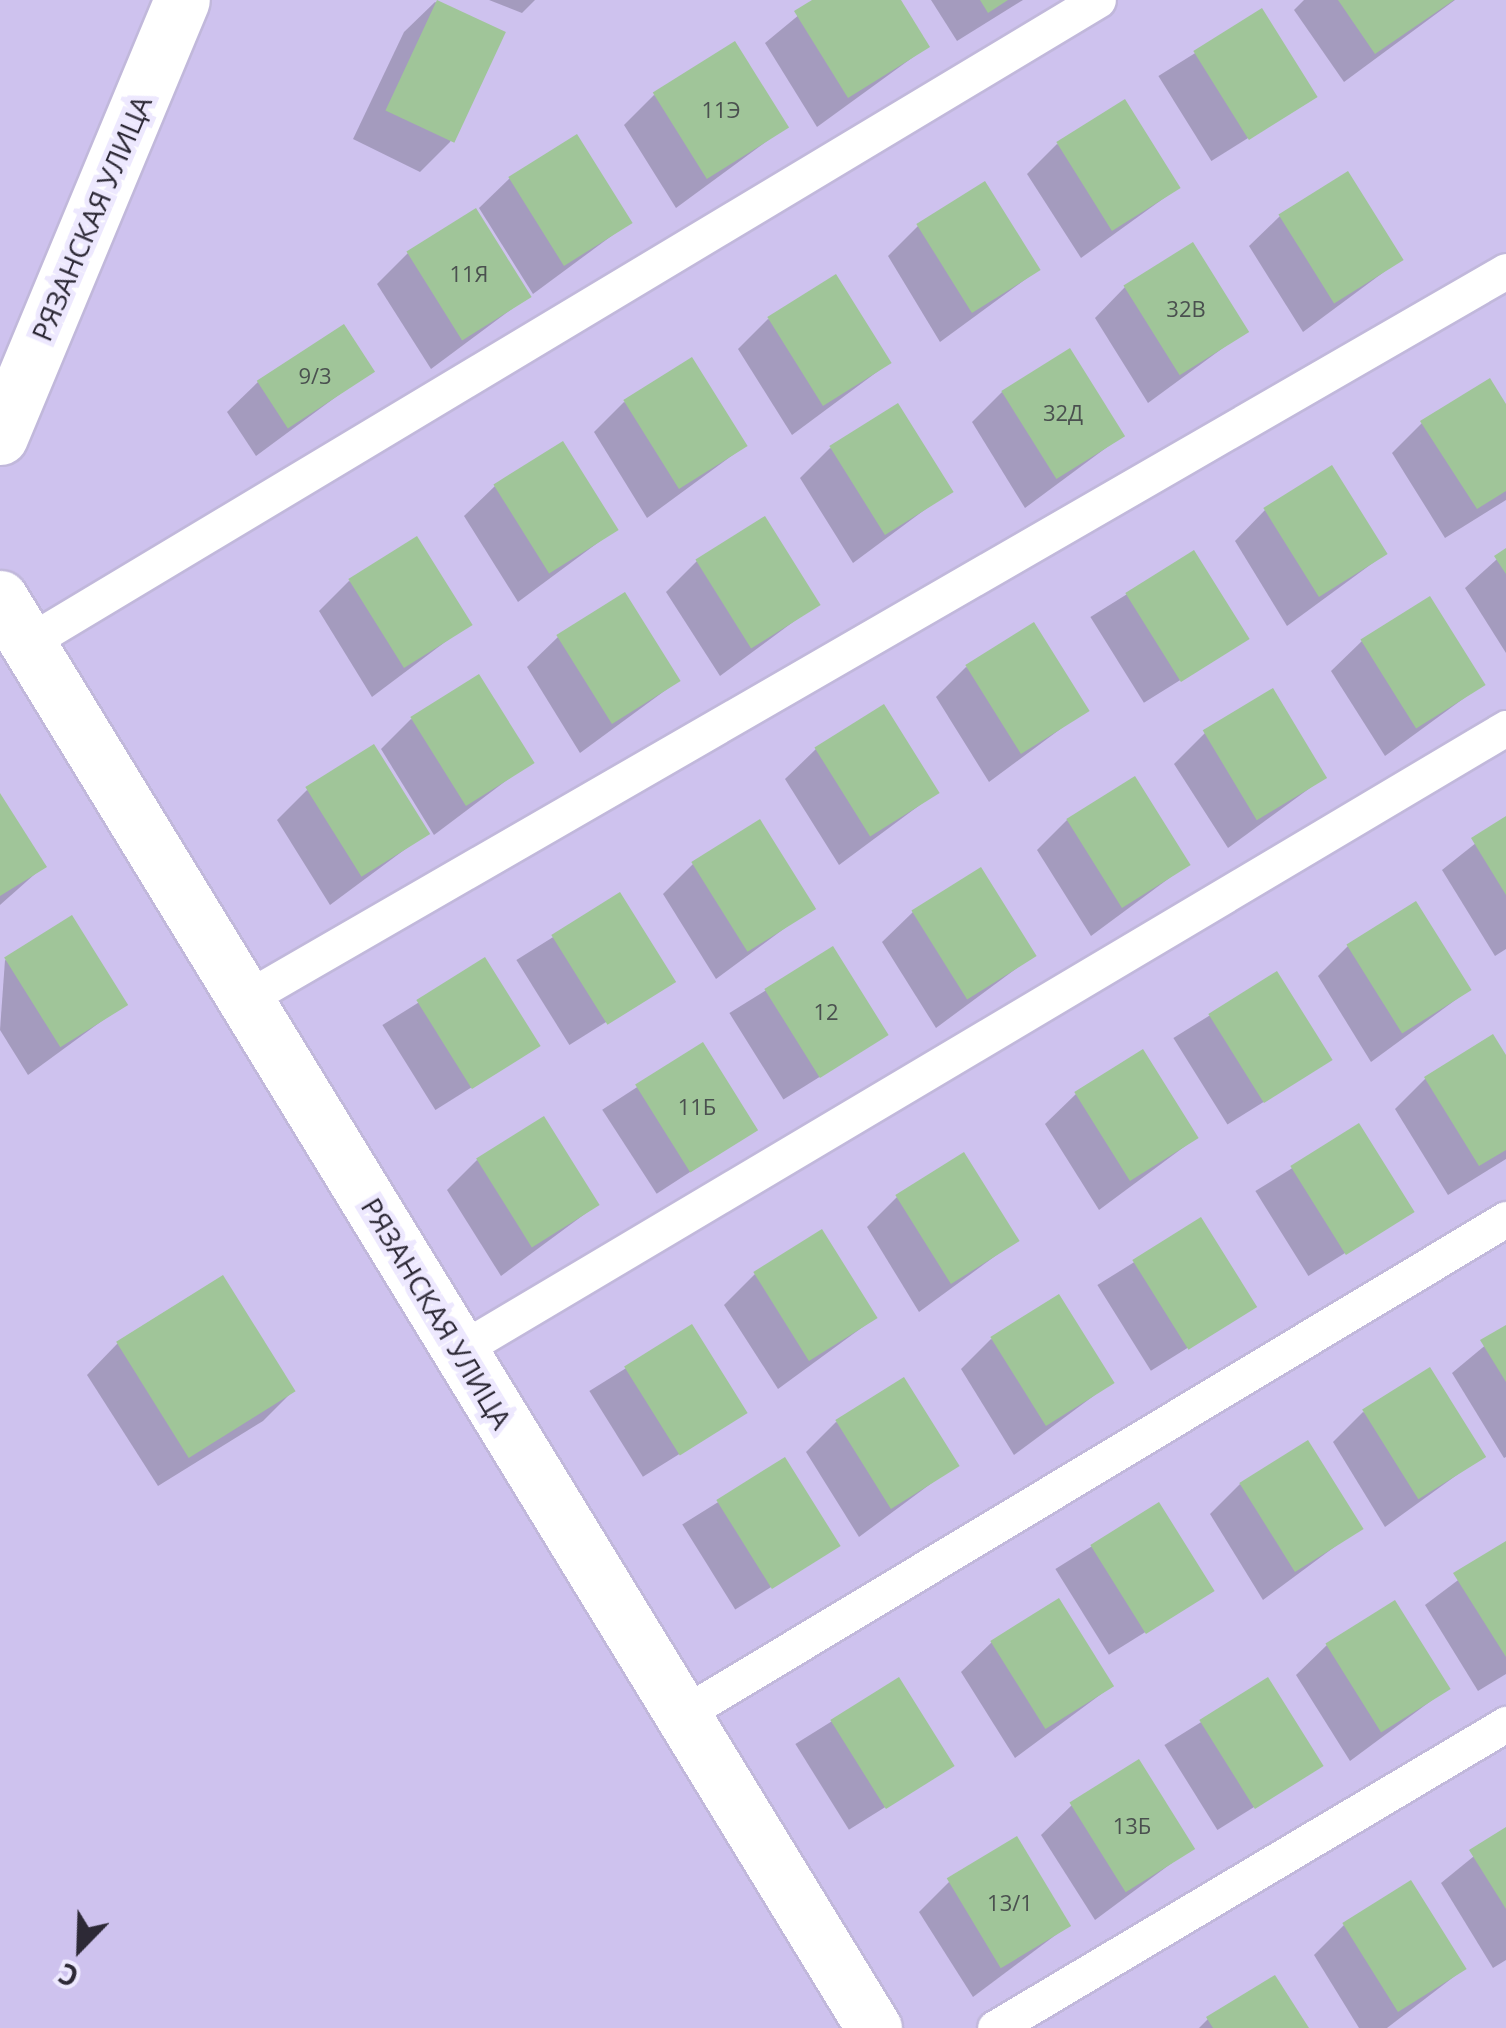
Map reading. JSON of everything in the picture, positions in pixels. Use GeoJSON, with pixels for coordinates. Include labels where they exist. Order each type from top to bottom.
{"type":"FeatureCollection","features":[{"type":"Feature","properties":{"kind":"street","name":"РЯЗАНСКАЯ УЛИЦА"},"geometry":{"type":"LineString","coordinates":[[0,436],[182,0]]}},
{"type":"Feature","properties":{"kind":"street","name":"РЯЗАНСКАЯ УЛИЦА"},"geometry":{"type":"LineString","coordinates":[[14,621],[874,2028]]}},
{"type":"Feature","properties":{"kind":"lane"},"geometry":{"type":"LineString","coordinates":[[14,621],[1098,0]]}},
{"type":"Feature","properties":{"kind":"lane"},"geometry":{"type":"LineString","coordinates":[[245,999],[1506,270]]}},
{"type":"Feature","properties":{"kind":"lane"},"geometry":{"type":"LineString","coordinates":[[460,1350],[1506,728]]}},
{"type":"Feature","properties":{"kind":"lane"},"geometry":{"type":"LineString","coordinates":[[683,1714],[1506,1219]]}},
{"type":"Feature","properties":{"kind":"lane"},"geometry":{"type":"LineString","coordinates":[[995,2028],[1506,1724]]}},
{"type":"Feature","properties":{"kind":"shaded area"},"geometry":{"type":"Polygon","coordinates":[[[0,0],[1506,0],[1506,2028],[0,2028],[0,0]]]}},
{"type":"Feature","properties":{"kind":"building"},"geometry":{"type":"Polygon","coordinates":[[[437,0],[506,32],[454,143],[385,111],[437,0]]]}},
{"type":"Feature","properties":{"kind":"building"},"geometry":{"type":"Polygon","coordinates":[[[812,0],[901,0],[930,47],[848,98],[794,11],[812,0]]]}},
{"type":"Feature","properties":{"kind":"building"},"geometry":{"type":"Polygon","coordinates":[[[980,0],[1008,0],[988,13],[980,0]]]}},
{"type":"Feature","properties":{"kind":"building"},"geometry":{"type":"Polygon","coordinates":[[[1338,0],[1454,0],[1375,54],[1338,0]]]}},
{"type":"Feature","properties":{"kind":"building"},"geometry":{"type":"Polygon","coordinates":[[[1262,8],[1318,97],[1249,140],[1193,51],[1262,8]]]}},
{"type":"Feature","properties":{"kind":"building"},"geometry":{"type":"Polygon","coordinates":[[[735,41],[789,128],[707,179],[653,92],[735,41]]]}},
{"type":"Feature","properties":{"kind":"building"},"geometry":{"type":"Polygon","coordinates":[[[1125,99],[1181,188],[1112,231],[1056,142],[1125,99]]]}},
{"type":"Feature","properties":{"kind":"building"},"geometry":{"type":"Polygon","coordinates":[[[577,134],[633,223],[564,266],[508,177],[577,134]]]}},
{"type":"Feature","properties":{"kind":"building"},"geometry":{"type":"Polygon","coordinates":[[[1348,171],[1404,260],[1334,303],[1278,214],[1348,171]]]}},
{"type":"Feature","properties":{"kind":"building"},"geometry":{"type":"Polygon","coordinates":[[[985,181],[1041,270],[972,313],[916,224],[985,181]]]}},
{"type":"Feature","properties":{"kind":"building"},"geometry":{"type":"Polygon","coordinates":[[[476,208],[532,297],[462,340],[406,251],[476,208]]]}},
{"type":"Feature","properties":{"kind":"building"},"geometry":{"type":"Polygon","coordinates":[[[1193,242],[1249,332],[1180,375],[1123,285],[1193,242]]]}},
{"type":"Feature","properties":{"kind":"building"},"geometry":{"type":"Polygon","coordinates":[[[836,274],[892,363],[823,406],[767,317],[836,274]]]}},
{"type":"Feature","properties":{"kind":"building"},"geometry":{"type":"Polygon","coordinates":[[[344,324],[375,372],[288,428],[257,381],[344,324]]]}},
{"type":"Feature","properties":{"kind":"building"},"geometry":{"type":"Polygon","coordinates":[[[1070,348],[1125,436],[1056,479],[1001,391],[1070,348]]]}},
{"type":"Feature","properties":{"kind":"building"},"geometry":{"type":"Polygon","coordinates":[[[692,357],[748,446],[679,489],[623,400],[692,357]]]}},
{"type":"Feature","properties":{"kind":"building"},"geometry":{"type":"Polygon","coordinates":[[[1490,378],[1506,404],[1506,491],[1477,509],[1420,421],[1490,378]]]}},
{"type":"Feature","properties":{"kind":"building"},"geometry":{"type":"Polygon","coordinates":[[[898,403],[954,492],[885,535],[829,446],[898,403]]]}},
{"type":"Feature","properties":{"kind":"building"},"geometry":{"type":"Polygon","coordinates":[[[563,441],[619,530],[549,573],[493,484],[563,441]]]}},
{"type":"Feature","properties":{"kind":"building"},"geometry":{"type":"Polygon","coordinates":[[[1332,465],[1388,554],[1319,597],[1263,508],[1332,465]]]}},
{"type":"Feature","properties":{"kind":"building"},"geometry":{"type":"Polygon","coordinates":[[[765,516],[821,605],[751,648],[695,559],[765,516]]]}},
{"type":"Feature","properties":{"kind":"building"},"geometry":{"type":"Polygon","coordinates":[[[417,536],[473,625],[404,668],[348,579],[417,536]]]}},
{"type":"Feature","properties":{"kind":"building"},"geometry":{"type":"Polygon","coordinates":[[[1506,548],[1506,574],[1494,556],[1506,548]]]}},
{"type":"Feature","properties":{"kind":"building"},"geometry":{"type":"Polygon","coordinates":[[[1194,550],[1250,639],[1181,682],[1125,593],[1194,550]]]}},
{"type":"Feature","properties":{"kind":"building"},"geometry":{"type":"Polygon","coordinates":[[[625,592],[681,681],[612,724],[556,635],[625,592]]]}},
{"type":"Feature","properties":{"kind":"building"},"geometry":{"type":"Polygon","coordinates":[[[1430,596],[1486,685],[1416,728],[1360,639],[1430,596]]]}},
{"type":"Feature","properties":{"kind":"building"},"geometry":{"type":"Polygon","coordinates":[[[1034,622],[1090,711],[1021,754],[965,665],[1034,622]]]}},
{"type":"Feature","properties":{"kind":"building"},"geometry":{"type":"Polygon","coordinates":[[[479,674],[535,763],[466,806],[410,717],[479,674]]]}},
{"type":"Feature","properties":{"kind":"building"},"geometry":{"type":"Polygon","coordinates":[[[1273,688],[1327,778],[1257,820],[1203,730],[1273,688]]]}},
{"type":"Feature","properties":{"kind":"building"},"geometry":{"type":"Polygon","coordinates":[[[884,704],[940,793],[870,836],[814,747],[884,704]]]}},
{"type":"Feature","properties":{"kind":"building"},"geometry":{"type":"Polygon","coordinates":[[[374,744],[430,834],[361,877],[305,787],[374,744]]]}},
{"type":"Feature","properties":{"kind":"building"},"geometry":{"type":"Polygon","coordinates":[[[1135,776],[1191,865],[1122,908],[1066,819],[1135,776]]]}},
{"type":"Feature","properties":{"kind":"building"},"geometry":{"type":"Polygon","coordinates":[[[0,793],[47,867],[0,896],[0,793]]]}},
{"type":"Feature","properties":{"kind":"building"},"geometry":{"type":"Polygon","coordinates":[[[1506,816],[1506,895],[1471,838],[1506,816]]]}},
{"type":"Feature","properties":{"kind":"building"},"geometry":{"type":"Polygon","coordinates":[[[760,819],[816,909],[747,952],[691,862],[760,819]]]}},
{"type":"Feature","properties":{"kind":"building"},"geometry":{"type":"Polygon","coordinates":[[[981,867],[1037,956],[967,999],[911,910],[981,867]]]}},
{"type":"Feature","properties":{"kind":"building"},"geometry":{"type":"Polygon","coordinates":[[[620,892],[676,982],[607,1025],[551,935],[620,892]]]}},
{"type":"Feature","properties":{"kind":"building"},"geometry":{"type":"Polygon","coordinates":[[[1416,901],[1472,990],[1402,1033],[1346,944],[1416,901]]]}},
{"type":"Feature","properties":{"kind":"building"},"geometry":{"type":"Polygon","coordinates":[[[72,915],[128,1005],[60,1047],[4,957],[72,915]]]}},
{"type":"Feature","properties":{"kind":"building"},"geometry":{"type":"Polygon","coordinates":[[[833,946],[889,1035],[820,1078],[764,989],[833,946]]]}},
{"type":"Feature","properties":{"kind":"building"},"geometry":{"type":"Polygon","coordinates":[[[485,957],[541,1046],[472,1089],[416,1000],[485,957]]]}},
{"type":"Feature","properties":{"kind":"building"},"geometry":{"type":"Polygon","coordinates":[[[1277,971],[1333,1060],[1264,1103],[1208,1014],[1277,971]]]}},
{"type":"Feature","properties":{"kind":"building"},"geometry":{"type":"Polygon","coordinates":[[[1493,1034],[1506,1055],[1506,1150],[1479,1166],[1424,1077],[1493,1034]]]}},
{"type":"Feature","properties":{"kind":"building"},"geometry":{"type":"Polygon","coordinates":[[[703,1042],[758,1130],[690,1173],[635,1084],[703,1042]]]}},
{"type":"Feature","properties":{"kind":"building"},"geometry":{"type":"Polygon","coordinates":[[[1143,1049],[1199,1138],[1130,1181],[1074,1092],[1143,1049]]]}},
{"type":"Feature","properties":{"kind":"building"},"geometry":{"type":"Polygon","coordinates":[[[544,1116],[600,1205],[532,1247],[476,1158],[544,1116]]]}},
{"type":"Feature","properties":{"kind":"building"},"geometry":{"type":"Polygon","coordinates":[[[1359,1123],[1415,1212],[1346,1255],[1290,1166],[1359,1123]]]}},
{"type":"Feature","properties":{"kind":"building"},"geometry":{"type":"Polygon","coordinates":[[[964,1152],[1020,1241],[951,1284],[895,1195],[964,1152]]]}},
{"type":"Feature","properties":{"kind":"building"},"geometry":{"type":"Polygon","coordinates":[[[1201,1217],[1257,1307],[1188,1350],[1132,1260],[1201,1217]]]}},
{"type":"Feature","properties":{"kind":"building"},"geometry":{"type":"Polygon","coordinates":[[[822,1229],[878,1318],[809,1361],[753,1272],[822,1229]]]}},
{"type":"Feature","properties":{"kind":"building"},"geometry":{"type":"Polygon","coordinates":[[[223,1275],[296,1391],[189,1458],[116,1342],[223,1275]]]}},
{"type":"Feature","properties":{"kind":"building"},"geometry":{"type":"Polygon","coordinates":[[[1059,1294],[1115,1383],[1046,1426],[990,1337],[1059,1294]]]}},
{"type":"Feature","properties":{"kind":"building"},"geometry":{"type":"Polygon","coordinates":[[[692,1324],[748,1413],[680,1455],[624,1366],[692,1324]]]}},
{"type":"Feature","properties":{"kind":"building"},"geometry":{"type":"Polygon","coordinates":[[[1506,1325],[1506,1382],[1480,1340],[1506,1325]]]}},
{"type":"Feature","properties":{"kind":"building"},"geometry":{"type":"Polygon","coordinates":[[[1430,1367],[1486,1457],[1418,1499],[1362,1409],[1430,1367]]]}},
{"type":"Feature","properties":{"kind":"building"},"geometry":{"type":"Polygon","coordinates":[[[904,1377],[960,1466],[891,1509],[835,1420],[904,1377]]]}},
{"type":"Feature","properties":{"kind":"building"},"geometry":{"type":"Polygon","coordinates":[[[1308,1440],[1364,1529],[1295,1572],[1239,1483],[1308,1440]]]}},
{"type":"Feature","properties":{"kind":"building"},"geometry":{"type":"Polygon","coordinates":[[[785,1457],[841,1546],[772,1589],[716,1500],[785,1457]]]}},
{"type":"Feature","properties":{"kind":"building"},"geometry":{"type":"Polygon","coordinates":[[[1159,1502],[1215,1591],[1146,1634],[1090,1545],[1159,1502]]]}},
{"type":"Feature","properties":{"kind":"building"},"geometry":{"type":"Polygon","coordinates":[[[1506,1541],[1506,1657],[1453,1573],[1506,1541]]]}},
{"type":"Feature","properties":{"kind":"building"},"geometry":{"type":"Polygon","coordinates":[[[1059,1598],[1114,1686],[1045,1729],[990,1641],[1059,1598]]]}},
{"type":"Feature","properties":{"kind":"building"},"geometry":{"type":"Polygon","coordinates":[[[1395,1600],[1451,1689],[1381,1732],[1325,1643],[1395,1600]]]}},
{"type":"Feature","properties":{"kind":"building"},"geometry":{"type":"Polygon","coordinates":[[[899,1677],[955,1766],[886,1809],[830,1720],[899,1677]]]}},
{"type":"Feature","properties":{"kind":"building"},"geometry":{"type":"Polygon","coordinates":[[[1268,1677],[1324,1766],[1255,1809],[1199,1720],[1268,1677]]]}},
{"type":"Feature","properties":{"kind":"building"},"geometry":{"type":"Polygon","coordinates":[[[1139,1759],[1195,1849],[1126,1892],[1069,1802],[1139,1759]]]}},
{"type":"Feature","properties":{"kind":"building"},"geometry":{"type":"Polygon","coordinates":[[[1506,1827],[1506,1909],[1469,1850],[1506,1827]]]}},
{"type":"Feature","properties":{"kind":"building"},"geometry":{"type":"Polygon","coordinates":[[[1017,1836],[1071,1926],[1001,1968],[947,1878],[1017,1836]]]}},
{"type":"Feature","properties":{"kind":"building"},"geometry":{"type":"Polygon","coordinates":[[[1411,1880],[1467,1969],[1398,2012],[1342,1923],[1411,1880]]]}},
{"type":"Feature","properties":{"kind":"building"},"geometry":{"type":"Polygon","coordinates":[[[1275,1975],[1309,2028],[1213,2028],[1206,2017],[1275,1975]]]}}]}
